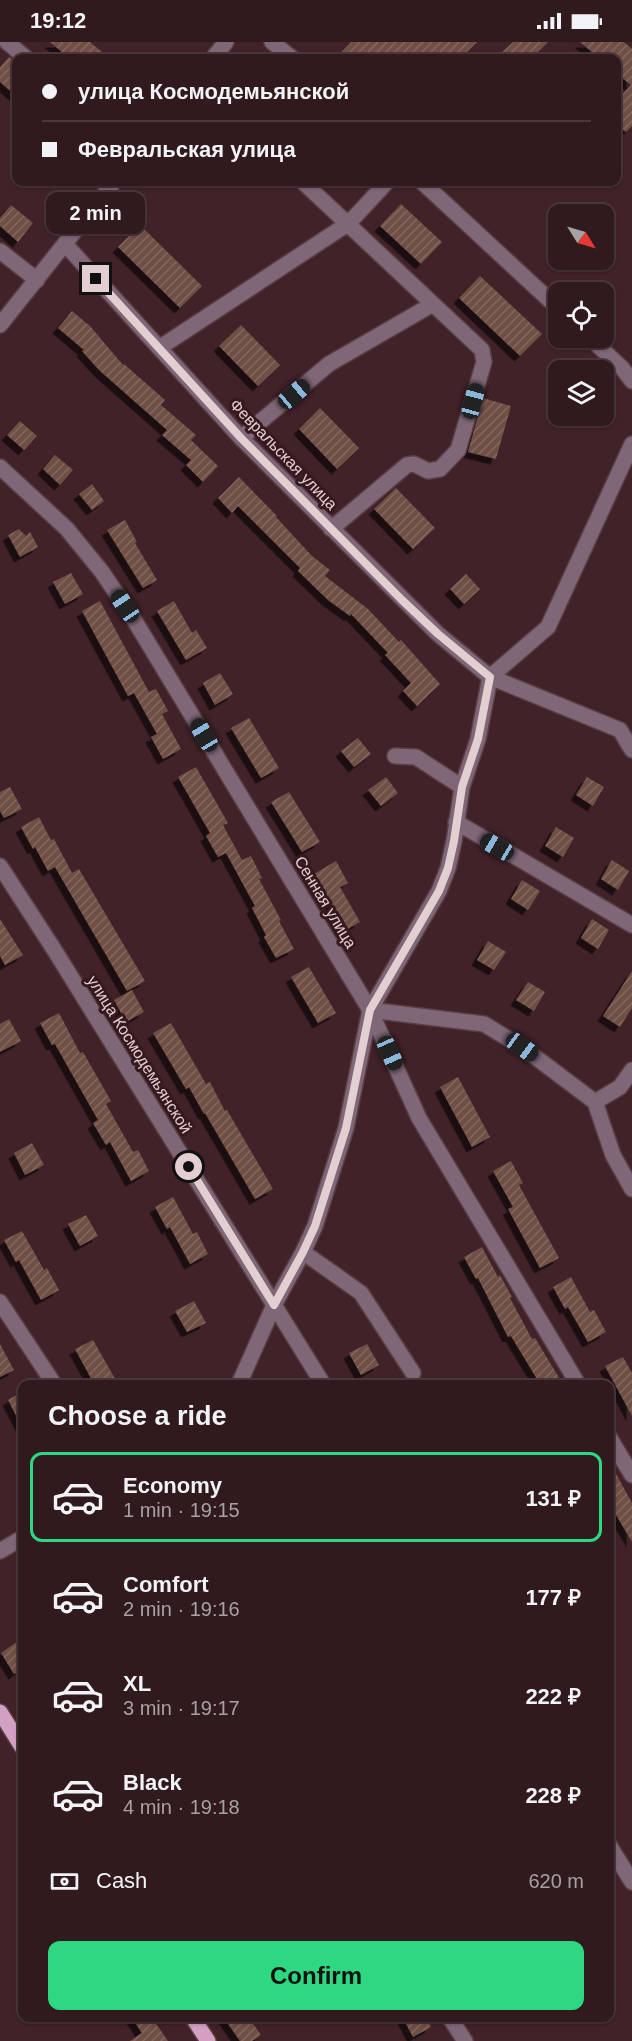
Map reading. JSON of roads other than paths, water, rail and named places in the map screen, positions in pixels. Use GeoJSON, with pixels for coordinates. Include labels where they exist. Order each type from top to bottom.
{"type":"FeatureCollection","features":[{"type":"Feature","properties":{"kind":"main road"},"geometry":{"type":"LineString","coordinates":[[0,1712],[18,1741]]}},
{"type":"Feature","properties":{"kind":"main road"},"geometry":{"type":"LineString","coordinates":[[196,2022],[208,2041]]}},
{"type":"Feature","properties":{"kind":"street"},"geometry":{"type":"LineString","coordinates":[[7,42],[21,54]]}},
{"type":"Feature","properties":{"kind":"street"},"geometry":{"type":"LineString","coordinates":[[216,54],[226,42]]}},
{"type":"Feature","properties":{"kind":"street"},"geometry":{"type":"LineString","coordinates":[[272,42],[287,54]]}},
{"type":"Feature","properties":{"kind":"street"},"geometry":{"type":"LineString","coordinates":[[0,325],[111,186]]}},
{"type":"Feature","properties":{"kind":"street"},"geometry":{"type":"LineString","coordinates":[[307,186],[482,350],[484,362],[458,450],[440,469],[428,471],[414,464],[407,465],[331,529]]}},
{"type":"Feature","properties":{"kind":"street"},"geometry":{"type":"LineString","coordinates":[[159,348],[349,223],[383,186]]}},
{"type":"Feature","properties":{"kind":"street"},"geometry":{"type":"LineString","coordinates":[[426,186],[548,299]]}},
{"type":"Feature","properties":{"kind":"street","name":"Февральская улица"},"geometry":{"type":"LineString","coordinates":[[65,244],[241,438],[438,634],[490,677],[620,730],[632,750]]}},
{"type":"Feature","properties":{"kind":"street"},"geometry":{"type":"LineString","coordinates":[[0,251],[37,280]]}},
{"type":"Feature","properties":{"kind":"street"},"geometry":{"type":"LineString","coordinates":[[241,438],[329,364],[433,304]]}},
{"type":"Feature","properties":{"kind":"street"},"geometry":{"type":"LineString","coordinates":[[601,348],[632,381]]}},
{"type":"Feature","properties":{"kind":"street"},"geometry":{"type":"LineString","coordinates":[[241,1380],[274,1305],[315,1226],[346,1128],[370,1010],[439,891],[454,841],[462,787],[478,739],[490,677],[549,627],[632,444]]}},
{"type":"Feature","properties":{"kind":"street","name":"Сенная улица"},"geometry":{"type":"LineString","coordinates":[[0,467],[67,529],[117,594],[370,1010],[419,1118],[576,1380]]}},
{"type":"Feature","properties":{"kind":"street"},"geometry":{"type":"LineString","coordinates":[[395,756],[416,757],[462,787]]}},
{"type":"Feature","properties":{"kind":"street"},"geometry":{"type":"LineString","coordinates":[[456,822],[632,924]]}},
{"type":"Feature","properties":{"kind":"street","name":"улица Космодемьянской"},"geometry":{"type":"LineString","coordinates":[[0,866],[321,1380]]}},
{"type":"Feature","properties":{"kind":"street"},"geometry":{"type":"LineString","coordinates":[[370,1010],[484,1024],[522,1047],[595,1102],[612,1155],[632,1189]]}},
{"type":"Feature","properties":{"kind":"street"},"geometry":{"type":"LineString","coordinates":[[595,1102],[620,1087],[632,1070]]}},
{"type":"Feature","properties":{"kind":"street"},"geometry":{"type":"LineString","coordinates":[[303,1252],[361,1293],[413,1373]]}},
{"type":"Feature","properties":{"kind":"street"},"geometry":{"type":"LineString","coordinates":[[0,1302],[51,1380]]}},
{"type":"Feature","properties":{"kind":"street"},"geometry":{"type":"LineString","coordinates":[[614,1445],[632,1475]]}},
{"type":"Feature","properties":{"kind":"street"},"geometry":{"type":"LineString","coordinates":[[0,1551],[18,1540]]}},
{"type":"Feature","properties":{"kind":"street"},"geometry":{"type":"LineString","coordinates":[[614,1853],[632,1882]]}},
{"type":"Feature","properties":{"kind":"street"},"geometry":{"type":"LineString","coordinates":[[453,2022],[465,2041]]}}]}
